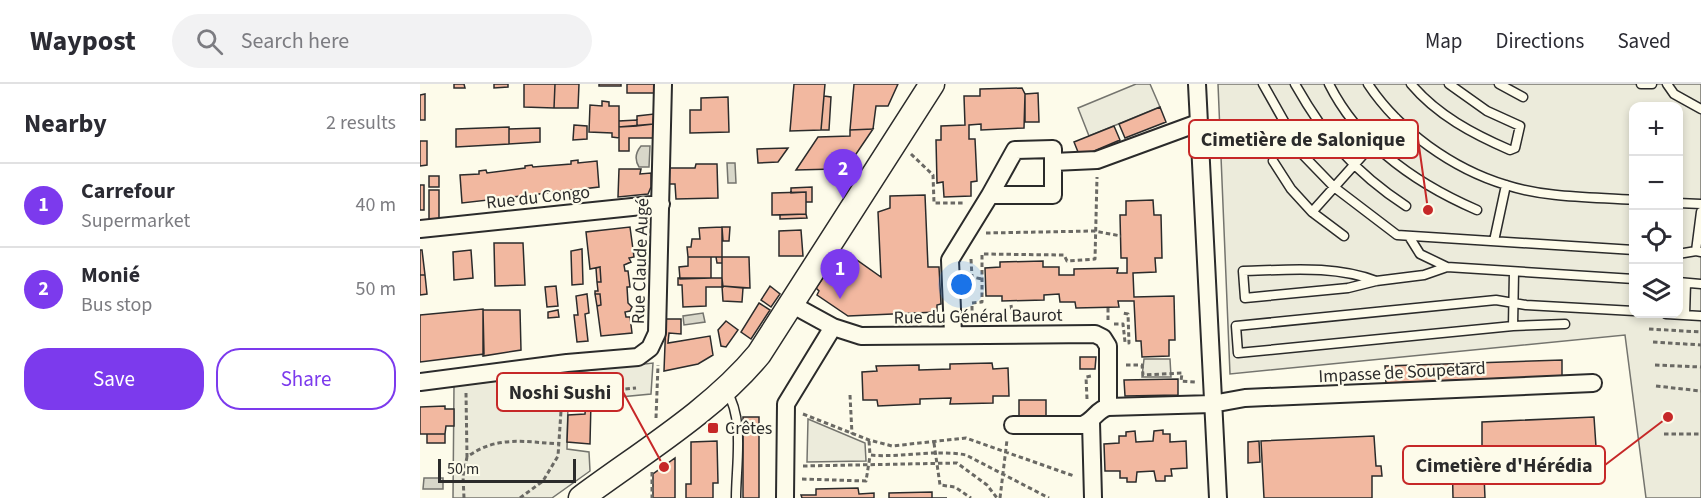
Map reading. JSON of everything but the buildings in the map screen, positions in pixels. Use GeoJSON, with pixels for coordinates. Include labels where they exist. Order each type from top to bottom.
{"type":"FeatureCollection","features":[{"type":"Feature","properties":{"kind":"street","name":"Rue Claude Augé"},"geometry":{"type":"LineString","coordinates":[[420,382],[567,363],[638,357],[650,348],[657,333],[663,84]]}},
{"type":"Feature","properties":{"kind":"street"},"geometry":{"type":"LineString","coordinates":[[581,498],[726,390],[759,354],[932,84]]}},
{"type":"Feature","properties":{"kind":"street"},"geometry":{"type":"LineString","coordinates":[[1197,84],[1218,498]]}},
{"type":"Feature","properties":{"kind":"street"},"geometry":{"type":"LineString","coordinates":[[1053,162],[1097,160],[1198,123]]}},
{"type":"Feature","properties":{"kind":"street"},"geometry":{"type":"LineString","coordinates":[[953,334],[950,260],[1014,150],[1053,148],[1053,195],[987,199]]}},
{"type":"Feature","properties":{"kind":"street","name":"Rue du Congo"},"geometry":{"type":"LineString","coordinates":[[420,230],[661,204]]}},
{"type":"Feature","properties":{"kind":"street","name":"Rue du Général Baurot"},"geometry":{"type":"LineString","coordinates":[[790,304],[833,327],[849,333],[873,337],[953,334],[1095,334],[1103,338],[1108,346],[1108,406]]}},
{"type":"Feature","properties":{"kind":"street"},"geometry":{"type":"LineString","coordinates":[[784,498],[786,404],[833,327]]}},
{"type":"Feature","properties":{"kind":"street","name":"Impasse de Soupetard"},"geometry":{"type":"LineString","coordinates":[[1108,406],[1212,404],[1245,398],[1593,383]]}},
{"type":"Feature","properties":{"kind":"street"},"geometry":{"type":"LineString","coordinates":[[1093,498],[1091,422],[1097,412],[1108,406]]}},
{"type":"Feature","properties":{"kind":"street"},"geometry":{"type":"LineString","coordinates":[[1013,425],[1082,425],[1091,422]]}},
{"type":"Feature","properties":{"kind":"lane"},"geometry":{"type":"LineString","coordinates":[[1263,84],[1303,155],[1334,187],[1397,236],[1629,250]]}},
{"type":"Feature","properties":{"kind":"lane"},"geometry":{"type":"LineString","coordinates":[[1295,84],[1330,140],[1354,165],[1406,206]]}},
{"type":"Feature","properties":{"kind":"lane"},"geometry":{"type":"LineString","coordinates":[[1329,84],[1373,144],[1398,166],[1433,189],[1477,210]]}},
{"type":"Feature","properties":{"kind":"lane"},"geometry":{"type":"LineString","coordinates":[[1368,84],[1396,118],[1425,144],[1459,164],[1506,185],[1546,193],[1629,200]]}},
{"type":"Feature","properties":{"kind":"lane"},"geometry":{"type":"LineString","coordinates":[[1411,84],[1433,107],[1460,125],[1510,150],[1515,148],[1520,126],[1487,111],[1449,84]]}},
{"type":"Feature","properties":{"kind":"lane"},"geometry":{"type":"LineString","coordinates":[[1499,84],[1523,97]]}},
{"type":"Feature","properties":{"kind":"lane"},"geometry":{"type":"LineString","coordinates":[[1641,84],[1652,84]]}},
{"type":"Feature","properties":{"kind":"lane"},"geometry":{"type":"LineString","coordinates":[[1667,84],[1674,94],[1701,109]]}},
{"type":"Feature","properties":{"kind":"lane"},"geometry":{"type":"LineString","coordinates":[[1312,212],[1396,118]]}},
{"type":"Feature","properties":{"kind":"lane"},"geometry":{"type":"LineString","coordinates":[[1273,161],[1291,189],[1312,212],[1344,236]]}},
{"type":"Feature","properties":{"kind":"lane"},"geometry":{"type":"LineString","coordinates":[[1494,241],[1506,185]]}},
{"type":"Feature","properties":{"kind":"lane"},"geometry":{"type":"LineString","coordinates":[[1683,203],[1701,204]]}},
{"type":"Feature","properties":{"kind":"lane"},"geometry":{"type":"LineString","coordinates":[[1683,254],[1699,252],[1701,212]]}},
{"type":"Feature","properties":{"kind":"lane"},"geometry":{"type":"LineString","coordinates":[[1410,238],[1420,254],[1447,267],[1629,279]]}},
{"type":"Feature","properties":{"kind":"lane"},"geometry":{"type":"LineString","coordinates":[[1376,280],[1357,274],[1322,270],[1244,271],[1245,298],[1348,288],[1376,280],[1413,278],[1447,267]]}},
{"type":"Feature","properties":{"kind":"lane"},"geometry":{"type":"LineString","coordinates":[[1513,326],[1514,272]]}},
{"type":"Feature","properties":{"kind":"lane"},"geometry":{"type":"LineString","coordinates":[[1683,283],[1701,284]]}},
{"type":"Feature","properties":{"kind":"lane"},"geometry":{"type":"LineString","coordinates":[[1683,294],[1685,315],[1701,316]]}},
{"type":"Feature","properties":{"kind":"lane"},"geometry":{"type":"LineString","coordinates":[[1565,324],[1513,326],[1238,353],[1236,326],[1496,300],[1629,311]]}},
{"type":"Feature","properties":{"kind":"lane"},"geometry":{"type":"LineString","coordinates":[[726,390],[732,400],[736,419],[736,498]]}},
{"type":"Feature","properties":{"kind":"path"},"geometry":{"type":"LineString","coordinates":[[904,151],[918,158],[933,175],[934,203],[987,199]]}},
{"type":"Feature","properties":{"kind":"path"},"geometry":{"type":"LineString","coordinates":[[972,334],[972,303],[982,302],[981,255],[1064,255],[1067,261],[1095,259],[1097,160]]}},
{"type":"Feature","properties":{"kind":"path"},"geometry":{"type":"LineString","coordinates":[[966,234],[1094,231],[1121,236]]}},
{"type":"Feature","properties":{"kind":"path"},"geometry":{"type":"LineString","coordinates":[[1108,307],[1108,324],[1123,324]]}},
{"type":"Feature","properties":{"kind":"path"},"geometry":{"type":"LineString","coordinates":[[1123,314],[1128,314],[1129,343],[1125,342],[1123,324],[1123,314]]}},
{"type":"Feature","properties":{"kind":"path"},"geometry":{"type":"LineString","coordinates":[[1649,329],[1701,332]]}},
{"type":"Feature","properties":{"kind":"path"},"geometry":{"type":"LineString","coordinates":[[1653,342],[1701,345]]}},
{"type":"Feature","properties":{"kind":"path"},"geometry":{"type":"LineString","coordinates":[[650,348],[658,358],[656,422]]}},
{"type":"Feature","properties":{"kind":"path"},"geometry":{"type":"LineString","coordinates":[[520,498],[543,482],[552,470],[560,444],[564,374],[567,363]]}},
{"type":"Feature","properties":{"kind":"path"},"geometry":{"type":"LineString","coordinates":[[1108,365],[1142,365],[1143,375],[1182,373],[1181,381],[1212,383]]}},
{"type":"Feature","properties":{"kind":"path"},"geometry":{"type":"LineString","coordinates":[[1655,365],[1701,367]]}},
{"type":"Feature","properties":{"kind":"path"},"geometry":{"type":"LineString","coordinates":[[464,498],[463,476],[467,457],[466,376]]}},
{"type":"Feature","properties":{"kind":"path"},"geometry":{"type":"LineString","coordinates":[[1086,377],[1087,399]]}},
{"type":"Feature","properties":{"kind":"path"},"geometry":{"type":"LineString","coordinates":[[1656,386],[1701,391]]}},
{"type":"Feature","properties":{"kind":"path"},"geometry":{"type":"LineString","coordinates":[[506,401],[636,388]]}},
{"type":"Feature","properties":{"kind":"path"},"geometry":{"type":"LineString","coordinates":[[850,395],[852,434]]}},
{"type":"Feature","properties":{"kind":"path"},"geometry":{"type":"LineString","coordinates":[[786,404],[852,434],[892,446],[966,438],[1081,479],[1091,479]]}},
{"type":"Feature","properties":{"kind":"path"},"geometry":{"type":"LineString","coordinates":[[999,498],[1007,452],[1007,426],[1013,425]]}},
{"type":"Feature","properties":{"kind":"path"},"geometry":{"type":"LineString","coordinates":[[1664,434],[1701,434]]}},
{"type":"Feature","properties":{"kind":"path"},"geometry":{"type":"LineString","coordinates":[[785,472],[866,481],[870,455],[869,440]]}},
{"type":"Feature","properties":{"kind":"path"},"geometry":{"type":"LineString","coordinates":[[467,457],[481,447],[495,442],[560,444]]}},
{"type":"Feature","properties":{"kind":"path"},"geometry":{"type":"LineString","coordinates":[[934,443],[940,485],[955,487],[971,498]]}},
{"type":"Feature","properties":{"kind":"path"},"geometry":{"type":"LineString","coordinates":[[870,455],[892,458],[936,454],[966,455],[1049,498]]}},
{"type":"Feature","properties":{"kind":"path"},"geometry":{"type":"LineString","coordinates":[[785,472],[869,464],[957,463],[987,485],[999,498]]}},
{"type":"Feature","properties":{"kind":"path"},"geometry":{"type":"LineString","coordinates":[[652,470],[652,498]]}},
{"type":"Feature","properties":{"kind":"shaded area"},"geometry":{"type":"Polygon","coordinates":[[[1136,84],[1150,84],[1160,107],[1089,136],[1078,108],[1136,84]]]}},
{"type":"Feature","properties":{"kind":"shaded area"},"geometry":{"type":"Polygon","coordinates":[[[1218,84],[1701,84],[1701,498],[1646,498],[1625,335],[1230,374],[1218,84]]]}},
{"type":"Feature","properties":{"kind":"shaded area"},"geometry":{"type":"Polygon","coordinates":[[[641,146],[650,146],[649,167],[639,167],[637,164],[636,156],[641,146]]]}},
{"type":"Feature","properties":{"kind":"shaded area"},"geometry":{"type":"Polygon","coordinates":[[[727,163],[735,163],[736,183],[728,183],[727,163]]]}},
{"type":"Feature","properties":{"kind":"shaded area"},"geometry":{"type":"Polygon","coordinates":[[[703,313],[705,322],[684,325],[683,316],[703,313]]]}},
{"type":"Feature","properties":{"kind":"shaded area"},"geometry":{"type":"Polygon","coordinates":[[[1144,359],[1170,359],[1171,377],[1142,377],[1144,359]]]}},
{"type":"Feature","properties":{"kind":"shaded area"},"geometry":{"type":"Polygon","coordinates":[[[653,363],[651,394],[568,402],[567,449],[589,452],[590,471],[552,498],[453,498],[454,386],[653,363]]]}},
{"type":"Feature","properties":{"kind":"shaded area"},"geometry":{"type":"Polygon","coordinates":[[[808,419],[865,443],[866,461],[807,462],[808,419]]]}},
{"type":"Feature","properties":{"kind":"shaded area"},"geometry":{"type":"Polygon","coordinates":[[[424,478],[443,478],[443,489],[423,489],[424,478]]]}},
{"type":"Feature","properties":{"kind":"place","name":"Monié"},"geometry":{"type":"Point","coordinates":[843,199]}},
{"type":"Feature","properties":{"kind":"place","name":"Cimetière de Salonique"},"geometry":{"type":"Point","coordinates":[1428,210]}},
{"type":"Feature","properties":{"kind":"place","name":"Carrefour"},"geometry":{"type":"Point","coordinates":[840,299]}},
{"type":"Feature","properties":{"kind":"place","name":"Cimetière d'Hérédia"},"geometry":{"type":"Point","coordinates":[1668,417]}},
{"type":"Feature","properties":{"kind":"place","name":"Crêtes"},"geometry":{"type":"Point","coordinates":[713,428]}},
{"type":"Feature","properties":{"kind":"place","name":"Noshi Sushi"},"geometry":{"type":"Point","coordinates":[664,467]}}]}
